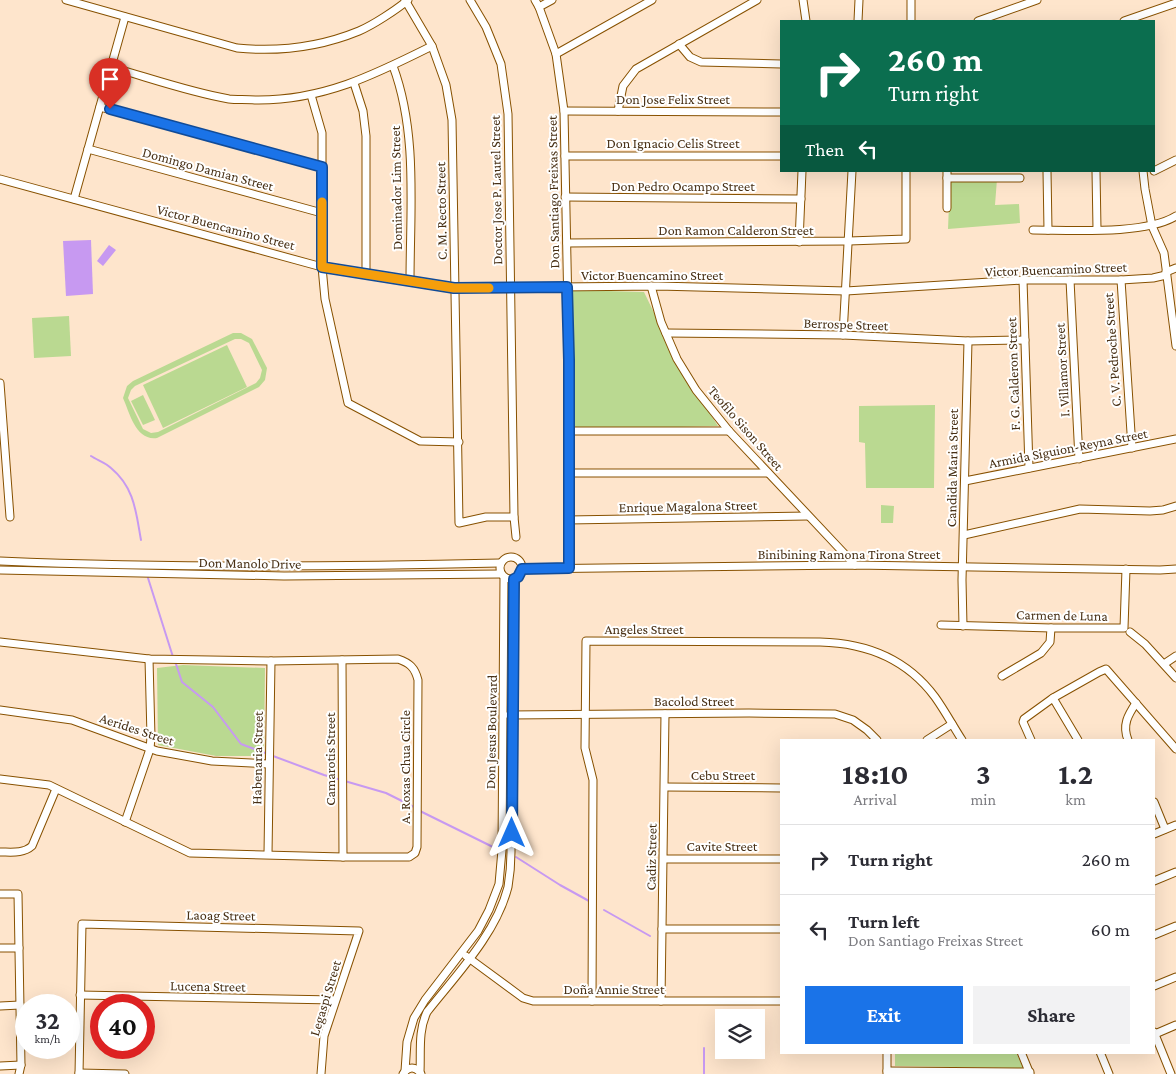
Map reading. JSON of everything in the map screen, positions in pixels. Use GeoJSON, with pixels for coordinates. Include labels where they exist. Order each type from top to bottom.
{"type":"FeatureCollection","features":[{"type":"Feature","properties":{"kind":"street"},"geometry":{"type":"LineString","coordinates":[[66,0],[237,48],[263,51],[298,48],[360,31],[407,1]]}},
{"type":"Feature","properties":{"kind":"street","name":"Doctor Jose P. Laurel Street"},"geometry":{"type":"LineString","coordinates":[[470,0],[486,26],[501,64],[507,106],[509,288],[516,537]]}},
{"type":"Feature","properties":{"kind":"street","name":"Don Santiago Freixas Street"},"geometry":{"type":"LineString","coordinates":[[535,0],[540,7],[556,54],[564,111],[567,243],[569,568]]}},
{"type":"Feature","properties":{"kind":"street"},"geometry":{"type":"LineString","coordinates":[[540,7],[552,0]]}},
{"type":"Feature","properties":{"kind":"street"},"geometry":{"type":"LineString","coordinates":[[556,54],[652,0]]}},
{"type":"Feature","properties":{"kind":"street"},"geometry":{"type":"LineString","coordinates":[[618,111],[623,86],[636,69],[757,0]]}},
{"type":"Feature","properties":{"kind":"street"},"geometry":{"type":"LineString","coordinates":[[803,0],[806,20]]}},
{"type":"Feature","properties":{"kind":"street"},"geometry":{"type":"LineString","coordinates":[[858,20],[859,0]]}},
{"type":"Feature","properties":{"kind":"street"},"geometry":{"type":"LineString","coordinates":[[911,20],[912,0]]}},
{"type":"Feature","properties":{"kind":"street"},"geometry":{"type":"LineString","coordinates":[[996,18],[1037,0]]}},
{"type":"Feature","properties":{"kind":"street","name":"C. M. Recto Street"},"geometry":{"type":"LineString","coordinates":[[407,1],[432,46],[446,85],[452,120],[459,522],[486,518],[514,517]]}},
{"type":"Feature","properties":{"kind":"street"},"geometry":{"type":"LineString","coordinates":[[1136,19],[1176,4]]}},
{"type":"Feature","properties":{"kind":"street"},"geometry":{"type":"LineString","coordinates":[[74,199],[125,17]]}},
{"type":"Feature","properties":{"kind":"street"},"geometry":{"type":"LineString","coordinates":[[679,44],[690,57],[701,62],[780,64]]}},
{"type":"Feature","properties":{"kind":"street"},"geometry":{"type":"LineString","coordinates":[[111,67],[186,89],[230,99],[269,100],[311,95],[354,83],[432,46]]}},
{"type":"Feature","properties":{"kind":"street","name":"Dominador Lim Street"},"geometry":{"type":"LineString","coordinates":[[393,66],[404,102],[410,146],[410,281]]}},
{"type":"Feature","properties":{"kind":"street"},"geometry":{"type":"LineString","coordinates":[[354,83],[363,111],[366,136],[366,273]]}},
{"type":"Feature","properties":{"kind":"street"},"geometry":{"type":"LineString","coordinates":[[311,95],[322,133],[322,267],[325,299],[348,404],[420,441],[459,442]]}},
{"type":"Feature","properties":{"kind":"street"},"geometry":{"type":"LineString","coordinates":[[100,107],[322,167]]}},
{"type":"Feature","properties":{"kind":"street","name":"Don Jose Felix Street"},"geometry":{"type":"LineString","coordinates":[[564,111],[780,112]]}},
{"type":"Feature","properties":{"kind":"street","name":"Domingo Damian Street"},"geometry":{"type":"LineString","coordinates":[[88,149],[322,212]]}},
{"type":"Feature","properties":{"kind":"street","name":"Don Ignacio Celis Street"},"geometry":{"type":"LineString","coordinates":[[565,156],[780,156]]}},
{"type":"Feature","properties":{"kind":"street"},"geometry":{"type":"LineString","coordinates":[[1155,170],[1176,160]]}},
{"type":"Feature","properties":{"kind":"street"},"geometry":{"type":"LineString","coordinates":[[799,242],[802,172]]}},
{"type":"Feature","properties":{"kind":"street"},"geometry":{"type":"LineString","coordinates":[[843,335],[852,172]]}},
{"type":"Feature","properties":{"kind":"street","name":"Don Ramon Calderon Street"},"geometry":{"type":"LineString","coordinates":[[567,243],[849,242],[906,239],[906,172]]}},
{"type":"Feature","properties":{"kind":"street"},"geometry":{"type":"LineString","coordinates":[[1047,172],[1048,230]]}},
{"type":"Feature","properties":{"kind":"street"},"geometry":{"type":"LineString","coordinates":[[1096,172],[1097,229]]}},
{"type":"Feature","properties":{"kind":"street"},"geometry":{"type":"LineString","coordinates":[[1144,174],[1152,226],[1164,253],[1176,346]]}},
{"type":"Feature","properties":{"kind":"street"},"geometry":{"type":"LineString","coordinates":[[947,208],[947,175],[1000,175],[1020,178]]}},
{"type":"Feature","properties":{"kind":"street","name":"Victor Buencamino Street"},"geometry":{"type":"LineString","coordinates":[[0,179],[322,267],[454,288],[651,286],[846,291],[1023,280],[1153,278],[1176,268]]}},
{"type":"Feature","properties":{"kind":"street","name":"Don Pedro Ocampo Street"},"geometry":{"type":"LineString","coordinates":[[565,197],[801,199]]}},
{"type":"Feature","properties":{"kind":"street"},"geometry":{"type":"LineString","coordinates":[[1034,230],[1134,229],[1152,226],[1176,216]]}},
{"type":"Feature","properties":{"kind":"street","name":"F. G. Calderon Street"},"geometry":{"type":"LineString","coordinates":[[1023,280],[1029,468]]}},
{"type":"Feature","properties":{"kind":"street","name":"I. Villamor Street"},"geometry":{"type":"LineString","coordinates":[[1070,280],[1078,459]]}},
{"type":"Feature","properties":{"kind":"street","name":"C. V. Pedroche Street"},"geometry":{"type":"LineString","coordinates":[[1120,280],[1132,448]]}},
{"type":"Feature","properties":{"kind":"street","name":"Teofilo Sison Street"},"geometry":{"type":"LineString","coordinates":[[651,286],[661,322],[677,359],[689,380],[729,431],[855,565]]}},
{"type":"Feature","properties":{"kind":"street","name":"Berrospe Street"},"geometry":{"type":"LineString","coordinates":[[666,333],[843,335],[968,341],[1025,340]]}},
{"type":"Feature","properties":{"kind":"street","name":"Candida Maria Street"},"geometry":{"type":"LineString","coordinates":[[963,626],[968,341]]}},
{"type":"Feature","properties":{"kind":"street"},"geometry":{"type":"LineString","coordinates":[[0,382],[4,488],[10,517]]}},
{"type":"Feature","properties":{"kind":"street"},"geometry":{"type":"LineString","coordinates":[[569,431],[729,431]]}},
{"type":"Feature","properties":{"kind":"street","name":"Armida Siguion-Reyna Street"},"geometry":{"type":"LineString","coordinates":[[965,481],[1176,439]]}},
{"type":"Feature","properties":{"kind":"street"},"geometry":{"type":"LineString","coordinates":[[568,473],[768,473]]}},
{"type":"Feature","properties":{"kind":"street"},"geometry":{"type":"LineString","coordinates":[[964,535],[1080,508],[1150,511],[1176,506]]}},
{"type":"Feature","properties":{"kind":"street","name":"Enrique Magalona Street"},"geometry":{"type":"LineString","coordinates":[[568,520],[808,516]]}},
{"type":"Feature","properties":{"kind":"street"},"geometry":{"type":"LineString","coordinates":[[510,557],[516,558],[521,563],[522,569],[518,577],[514,579],[502,576],[499,568],[500,563],[504,559],[510,557]]}},
{"type":"Feature","properties":{"kind":"street","name":"Don Manolo Drive"},"geometry":{"type":"LineString","coordinates":[[0,561],[221,566],[377,566],[500,563]]}},
{"type":"Feature","properties":{"kind":"street"},"geometry":{"type":"LineString","coordinates":[[26,571],[29,562]]}},
{"type":"Feature","properties":{"kind":"street"},"geometry":{"type":"LineString","coordinates":[[324,565],[324,576]]}},
{"type":"Feature","properties":{"kind":"street","name":"Binibining Ramona Tirona Street"},"geometry":{"type":"LineString","coordinates":[[522,569],[855,565],[1176,569]]}},
{"type":"Feature","properties":{"kind":"street"},"geometry":{"type":"LineString","coordinates":[[221,566],[222,575]]}},
{"type":"Feature","properties":{"kind":"street","name":"Carmen de Luna"},"geometry":{"type":"LineString","coordinates":[[941,625],[1124,628],[1126,569]]}},
{"type":"Feature","properties":{"kind":"street","name":"Don Manolo Drive"},"geometry":{"type":"LineString","coordinates":[[0,570],[222,575],[502,576]]}},
{"type":"Feature","properties":{"kind":"street","name":"Don Jesus Boulevard"},"geometry":{"type":"LineString","coordinates":[[404,1072],[407,1042],[418,1010],[478,930],[486,917],[499,884],[502,850],[504,715],[502,576]]}},
{"type":"Feature","properties":{"kind":"street","name":"Don Jesus Boulevard"},"geometry":{"type":"LineString","coordinates":[[420,1073],[420,1031],[427,1012],[486,936],[498,913],[508,886],[511,852],[514,579]]}},
{"type":"Feature","properties":{"kind":"street"},"geometry":{"type":"LineString","coordinates":[[1002,676],[1041,653],[1050,642],[1050,628]]}},
{"type":"Feature","properties":{"kind":"street"},"geometry":{"type":"LineString","coordinates":[[1130,632],[1145,644],[1176,678]]}},
{"type":"Feature","properties":{"kind":"street","name":"Angeles Street"},"geometry":{"type":"LineString","coordinates":[[592,1001],[593,780],[586,755],[586,641],[820,642],[843,643],[874,650],[908,670],[921,682],[934,696],[961,739]]}},
{"type":"Feature","properties":{"kind":"street","name":"A. Roxas Chua Circle"},"geometry":{"type":"LineString","coordinates":[[0,642],[149,659],[270,661],[398,659],[407,662],[416,672],[418,680],[417,847],[415,853],[409,857],[190,853],[49,786],[0,779]]}},
{"type":"Feature","properties":{"kind":"street"},"geometry":{"type":"LineString","coordinates":[[1164,664],[1176,656]]}},
{"type":"Feature","properties":{"kind":"street"},"geometry":{"type":"LineString","coordinates":[[125,822],[150,749],[149,659]]}},
{"type":"Feature","properties":{"kind":"street","name":"Camarotis Street"},"geometry":{"type":"LineString","coordinates":[[342,660],[343,857]]}},
{"type":"Feature","properties":{"kind":"street","name":"Habenaria Street"},"geometry":{"type":"LineString","coordinates":[[268,854],[270,661]]}},
{"type":"Feature","properties":{"kind":"street"},"geometry":{"type":"LineString","coordinates":[[1031,739],[1023,722],[1027,716],[1054,698],[1106,669],[1176,749]]}},
{"type":"Feature","properties":{"kind":"street"},"geometry":{"type":"LineString","coordinates":[[1054,698],[1077,739]]}},
{"type":"Feature","properties":{"kind":"street"},"geometry":{"type":"LineString","coordinates":[[1128,739],[1127,717],[1136,703]]}},
{"type":"Feature","properties":{"kind":"street","name":"Aerides Street"},"geometry":{"type":"LineString","coordinates":[[0,710],[72,720],[150,749],[212,761],[269,758]]}},
{"type":"Feature","properties":{"kind":"street","name":"Cadiz Street"},"geometry":{"type":"LineString","coordinates":[[661,1001],[665,714]]}},
{"type":"Feature","properties":{"kind":"street","name":"Bacolod Street"},"geometry":{"type":"LineString","coordinates":[[504,715],[835,714],[853,720],[876,739]]}},
{"type":"Feature","properties":{"kind":"street"},"geometry":{"type":"LineString","coordinates":[[930,739],[952,724]]}},
{"type":"Feature","properties":{"kind":"street","name":"Cebu Street"},"geometry":{"type":"LineString","coordinates":[[665,787],[780,788]]}},
{"type":"Feature","properties":{"kind":"street"},"geometry":{"type":"LineString","coordinates":[[0,852],[22,852],[32,846],[56,789]]}},
{"type":"Feature","properties":{"kind":"street"},"geometry":{"type":"LineString","coordinates":[[1155,804],[1165,829]]}},
{"type":"Feature","properties":{"kind":"street"},"geometry":{"type":"LineString","coordinates":[[1155,834],[1176,825]]}},
{"type":"Feature","properties":{"kind":"street","name":"Cavite Street"},"geometry":{"type":"LineString","coordinates":[[664,859],[780,859]]}},
{"type":"Feature","properties":{"kind":"street"},"geometry":{"type":"LineString","coordinates":[[1155,882],[1176,872]]}},
{"type":"Feature","properties":{"kind":"street"},"geometry":{"type":"LineString","coordinates":[[0,894],[18,894],[20,994]]}},
{"type":"Feature","properties":{"kind":"street","name":"Laoag Street"},"geometry":{"type":"LineString","coordinates":[[80,995],[82,924],[359,931]]}},
{"type":"Feature","properties":{"kind":"street"},"geometry":{"type":"LineString","coordinates":[[1155,935],[1176,926]]}},
{"type":"Feature","properties":{"kind":"street"},"geometry":{"type":"LineString","coordinates":[[662,929],[780,929]]}},
{"type":"Feature","properties":{"kind":"street","name":"Legaspi Street"},"geometry":{"type":"LineString","coordinates":[[321,1074],[324,1036],[359,931]]}},
{"type":"Feature","properties":{"kind":"street"},"geometry":{"type":"LineString","coordinates":[[0,948],[19,948]]}},
{"type":"Feature","properties":{"kind":"street","name":"Doña Annie Street"},"geometry":{"type":"LineString","coordinates":[[462,952],[528,1000],[780,1001]]}},
{"type":"Feature","properties":{"kind":"street"},"geometry":{"type":"LineString","coordinates":[[1155,986],[1176,977]]}},
{"type":"Feature","properties":{"kind":"street","name":"Lucena Street"},"geometry":{"type":"LineString","coordinates":[[80,995],[335,1000]]}},
{"type":"Feature","properties":{"kind":"street"},"geometry":{"type":"LineString","coordinates":[[0,1006],[15,1005]]}},
{"type":"Feature","properties":{"kind":"street"},"geometry":{"type":"LineString","coordinates":[[1155,1033],[1176,1025]]}},
{"type":"Feature","properties":{"kind":"street"},"geometry":{"type":"LineString","coordinates":[[410,1029],[420,1031]]}},
{"type":"Feature","properties":{"kind":"street"},"geometry":{"type":"LineString","coordinates":[[1155,1035],[1174,1074]]}},
{"type":"Feature","properties":{"kind":"street"},"geometry":{"type":"LineString","coordinates":[[888,1054],[887,1072],[1030,1073],[1022,1054]]}},
{"type":"Feature","properties":{"kind":"street"},"geometry":{"type":"LineString","coordinates":[[1101,1054],[1109,1074]]}},
{"type":"Feature","properties":{"kind":"street"},"geometry":{"type":"LineString","coordinates":[[19,1074],[21,1059]]}},
{"type":"Feature","properties":{"kind":"street"},"geometry":{"type":"LineString","coordinates":[[79,1059],[79,1073],[125,1074]]}},
{"type":"Feature","properties":{"kind":"street"},"geometry":{"type":"LineString","coordinates":[[0,1066],[21,1065]]}},
{"type":"Feature","properties":{"kind":"street"},"geometry":{"type":"LineString","coordinates":[[404,1072],[413,1068],[420,1073]]}},
{"type":"Feature","properties":{"kind":"green space"},"geometry":{"type":"Polygon","coordinates":[[[950,179],[997,179],[995,205],[1019,204],[1020,223],[948,229],[950,179]]]}},
{"type":"Feature","properties":{"kind":"green space"},"geometry":{"type":"Polygon","coordinates":[[[571,290],[644,292],[681,369],[718,426],[570,430],[571,290]]]}},
{"type":"Feature","properties":{"kind":"green space"},"geometry":{"type":"Polygon","coordinates":[[[69,316],[71,356],[34,358],[32,318],[69,316]]]}},
{"type":"Feature","properties":{"kind":"green space"},"geometry":{"type":"Polygon","coordinates":[[[233,333],[241,333],[252,339],[267,368],[265,380],[259,387],[157,438],[150,438],[139,431],[128,411],[123,398],[127,386],[133,381],[233,333]],[[235,339],[135,386],[128,398],[143,429],[151,433],[158,432],[256,383],[260,378],[262,370],[249,343],[241,339],[235,339]]]}},
{"type":"Feature","properties":{"kind":"green space"},"geometry":{"type":"Polygon","coordinates":[[[227,345],[247,387],[163,428],[143,385],[227,345]]]}},
{"type":"Feature","properties":{"kind":"green space"},"geometry":{"type":"Polygon","coordinates":[[[143,395],[155,420],[143,425],[131,401],[143,395]]]}},
{"type":"Feature","properties":{"kind":"green space"},"geometry":{"type":"Polygon","coordinates":[[[935,405],[934,488],[866,488],[865,443],[859,442],[859,406],[935,405]]]}},
{"type":"Feature","properties":{"kind":"green space"},"geometry":{"type":"Polygon","coordinates":[[[881,505],[894,506],[893,523],[881,523],[881,505]]]}},
{"type":"Feature","properties":{"kind":"green space"},"geometry":{"type":"Polygon","coordinates":[[[183,665],[265,668],[264,756],[216,756],[158,745],[157,668],[183,665]]]}},
{"type":"Feature","properties":{"kind":"green space"},"geometry":{"type":"Polygon","coordinates":[[[895,1054],[1017,1054],[1023,1068],[895,1066],[895,1054]]]}},
{"type":"Feature","properties":{"kind":"shaded area"},"geometry":{"type":"Polygon","coordinates":[[[91,240],[93,294],[66,296],[63,241],[91,240]]]}},
{"type":"Feature","properties":{"kind":"shaded area"},"geometry":{"type":"Polygon","coordinates":[[[109,245],[116,250],[103,266],[97,261],[109,245]]]}},
{"type":"Feature","properties":{"kind":"waterway"},"geometry":{"type":"LineString","coordinates":[[91,456],[109,466],[130,492],[136,511],[141,540]]}},
{"type":"Feature","properties":{"kind":"waterway"},"geometry":{"type":"LineString","coordinates":[[148,578],[173,657]]}},
{"type":"Feature","properties":{"kind":"waterway"},"geometry":{"type":"LineString","coordinates":[[175,661],[182,682],[213,707],[241,744],[324,775],[386,793],[414,807]]}},
{"type":"Feature","properties":{"kind":"waterway"},"geometry":{"type":"LineString","coordinates":[[420,811],[497,849]]}},
{"type":"Feature","properties":{"kind":"waterway"},"geometry":{"type":"LineString","coordinates":[[516,857],[589,901]]}},
{"type":"Feature","properties":{"kind":"waterway"},"geometry":{"type":"LineString","coordinates":[[604,910],[650,936]]}},
{"type":"Feature","properties":{"kind":"waterway"},"geometry":{"type":"LineString","coordinates":[[704,1048],[704,1074]]}},
{"type":"Feature","properties":{"kind":"slow traffic"},"geometry":{"type":"LineString","coordinates":[[322,202],[322,267],[454,288],[489,288]]}},
{"type":"Feature","properties":{"kind":"route"},"geometry":{"type":"LineString","coordinates":[[110,109],[322,167],[322,267],[454,288],[567,287],[569,568],[522,569],[518,577],[514,579],[512,833]]}}]}
